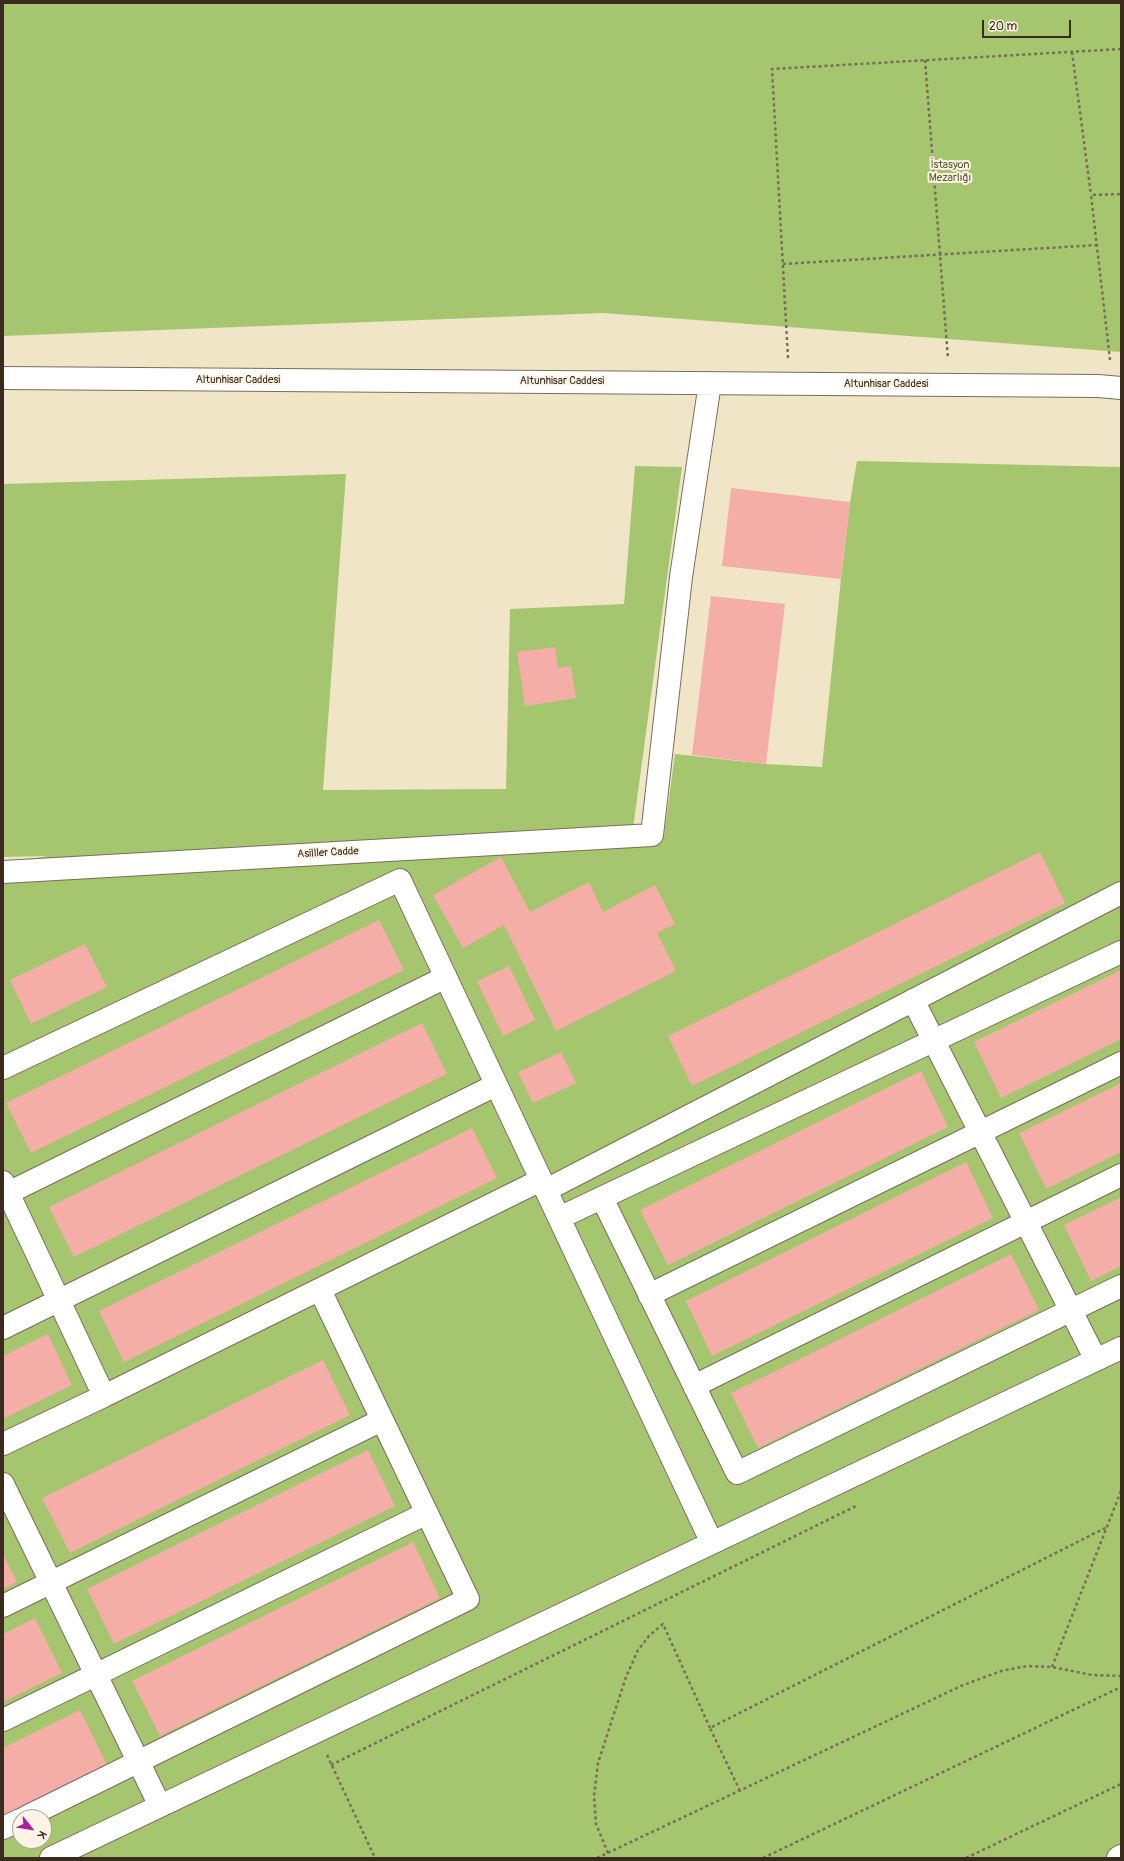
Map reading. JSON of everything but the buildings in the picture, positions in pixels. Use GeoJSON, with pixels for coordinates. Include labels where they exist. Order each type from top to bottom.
{"type":"FeatureCollection","features":[{"type":"Feature","properties":{"kind":"street","name":"Altunhisar Caddesi"},"geometry":{"type":"LineString","coordinates":[[3,378],[1098,386],[1117,388]]}},
{"type":"Feature","properties":{"kind":"street","name":"Asilller Cadde"},"geometry":{"type":"LineString","coordinates":[[3,872],[652,835],[682,577],[710,383]]}},
{"type":"Feature","properties":{"kind":"street"},"geometry":{"type":"LineString","coordinates":[[3,1068],[400,880],[712,1543]]}},
{"type":"Feature","properties":{"kind":"street"},"geometry":{"type":"LineString","coordinates":[[3,1444],[320,1290],[544,1185],[913,1000],[1121,892]]}},
{"type":"Feature","properties":{"kind":"street"},"geometry":{"type":"LineString","coordinates":[[559,1218],[1121,952]]}},
{"type":"Feature","properties":{"kind":"street"},"geometry":{"type":"LineString","coordinates":[[104,1396],[6,1188],[446,977]]}},
{"type":"Feature","properties":{"kind":"street"},"geometry":{"type":"LineString","coordinates":[[913,1000],[1096,1360]]}},
{"type":"Feature","properties":{"kind":"street"},"geometry":{"type":"LineString","coordinates":[[649,1295],[1121,1063]]}},
{"type":"Feature","properties":{"kind":"street"},"geometry":{"type":"LineString","coordinates":[[3,1328],[496,1085]]}},
{"type":"Feature","properties":{"kind":"street"},"geometry":{"type":"LineString","coordinates":[[694,1386],[1121,1175]]}},
{"type":"Feature","properties":{"kind":"street"},"geometry":{"type":"LineString","coordinates":[[602,1198],[737,1473],[1121,1286]]}},
{"type":"Feature","properties":{"kind":"street"},"geometry":{"type":"LineString","coordinates":[[42,1809],[468,1599],[320,1290]]}},
{"type":"Feature","properties":{"kind":"street"},"geometry":{"type":"LineString","coordinates":[[51,1858],[1121,1348]]}},
{"type":"Feature","properties":{"kind":"street"},"geometry":{"type":"LineString","coordinates":[[3,1606],[382,1420]]}},
{"type":"Feature","properties":{"kind":"street"},"geometry":{"type":"LineString","coordinates":[[3,1484],[160,1806]]}},
{"type":"Feature","properties":{"kind":"street"},"geometry":{"type":"LineString","coordinates":[[3,1720],[427,1513]]}},
{"type":"Feature","properties":{"kind":"path"},"geometry":{"type":"LineString","coordinates":[[790,384],[772,69],[1121,49]]}},
{"type":"Feature","properties":{"kind":"path"},"geometry":{"type":"LineString","coordinates":[[1072,52],[1117,388]]}},
{"type":"Feature","properties":{"kind":"path"},"geometry":{"type":"LineString","coordinates":[[925,60],[950,385]]}},
{"type":"Feature","properties":{"kind":"path"},"geometry":{"type":"LineString","coordinates":[[1091,195],[1121,194]]}},
{"type":"Feature","properties":{"kind":"path"},"geometry":{"type":"LineString","coordinates":[[783,264],[1097,245]]}},
{"type":"Feature","properties":{"kind":"path"},"geometry":{"type":"LineString","coordinates":[[1052,1667],[1121,1492]]}},
{"type":"Feature","properties":{"kind":"path"},"geometry":{"type":"LineString","coordinates":[[331,1765],[860,1504]]}},
{"type":"Feature","properties":{"kind":"path"},"geometry":{"type":"LineString","coordinates":[[710,1728],[1107,1527]]}},
{"type":"Feature","properties":{"kind":"path"},"geometry":{"type":"LineString","coordinates":[[608,1853],[596,1824],[594,1796],[598,1763],[626,1677],[638,1650],[649,1636],[663,1624],[740,1792]]}},
{"type":"Feature","properties":{"kind":"path"},"geometry":{"type":"LineString","coordinates":[[597,1858],[740,1792],[961,1686],[1001,1671],[1027,1666],[1052,1667],[1092,1675],[1121,1676]]}},
{"type":"Feature","properties":{"kind":"path"},"geometry":{"type":"LineString","coordinates":[[763,1858],[1121,1687]]}},
{"type":"Feature","properties":{"kind":"path"},"geometry":{"type":"LineString","coordinates":[[316,1732],[374,1858]]}},
{"type":"Feature","properties":{"kind":"path"},"geometry":{"type":"LineString","coordinates":[[966,1858],[1121,1784]]}},
{"type":"Feature","properties":{"kind":"green space","name":"İstasyon Mezarlığı"},"geometry":{"type":"Polygon","coordinates":[[[3,3],[1121,3],[1121,352],[603,313],[3,336],[3,3]]]}},
{"type":"Feature","properties":{"kind":"green space"},"geometry":{"type":"Polygon","coordinates":[[[857,461],[1121,467],[1121,1858],[3,1858],[3,864],[48,856],[3,857],[3,484],[346,474],[323,790],[506,789],[510,609],[624,604],[635,466],[682,467],[632,836],[664,835],[675,754],[766,764],[822,767],[850,502],[857,461]]]}}]}
